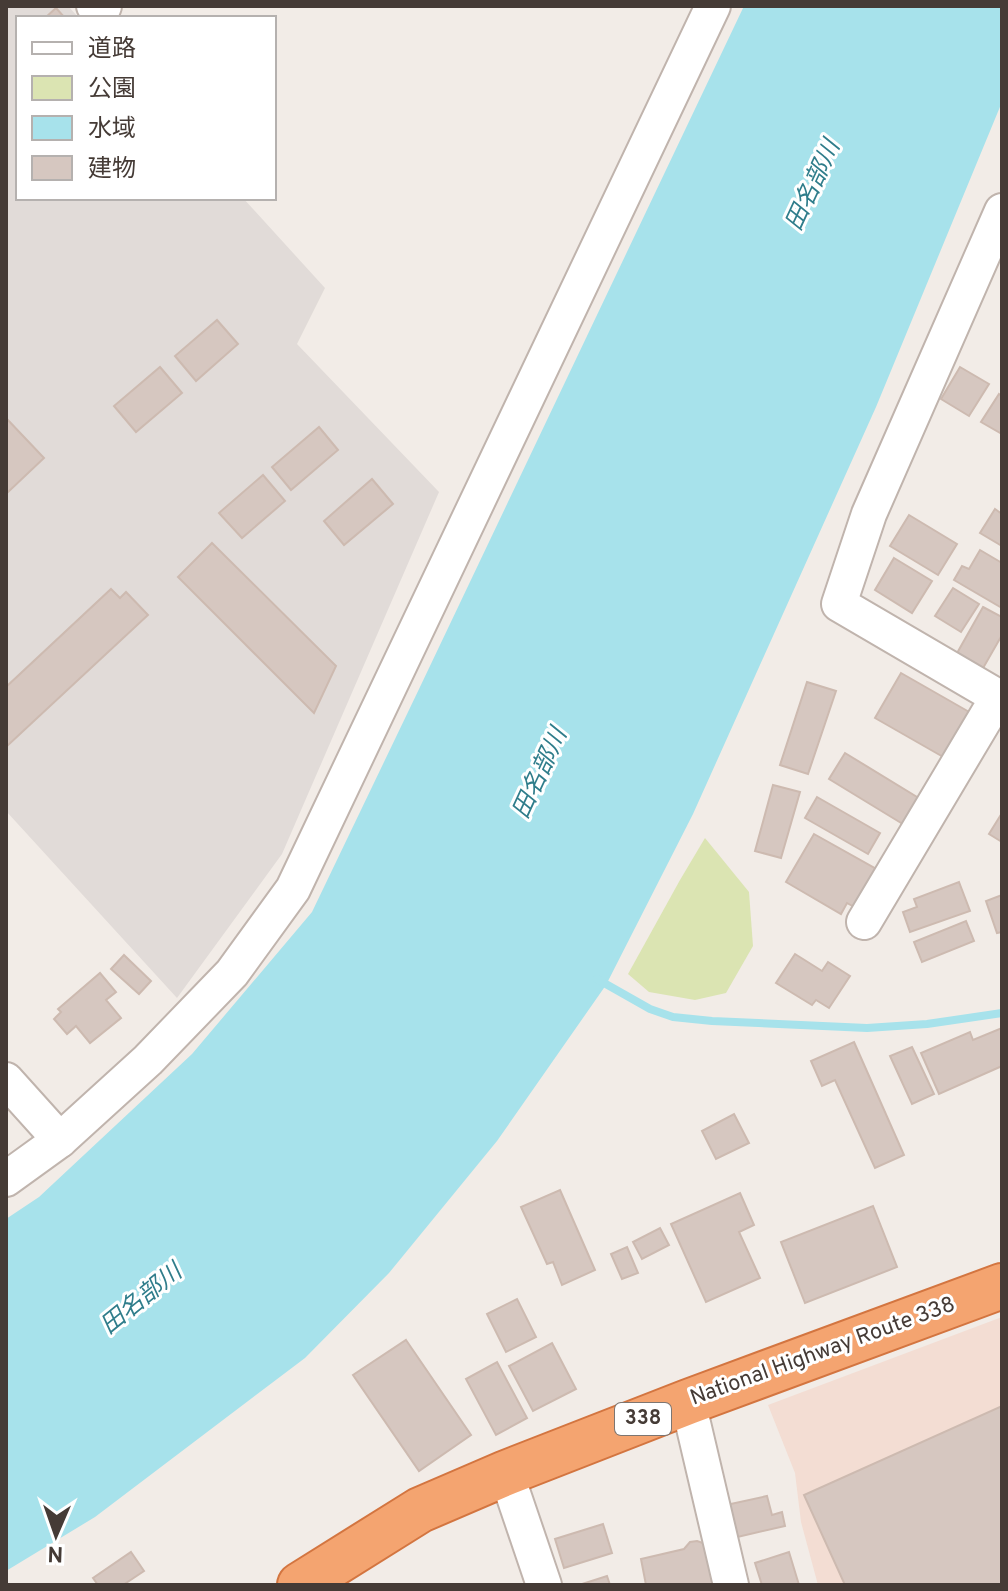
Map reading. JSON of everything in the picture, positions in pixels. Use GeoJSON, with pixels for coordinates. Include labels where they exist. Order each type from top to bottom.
{"type":"FeatureCollection","features":[{"type":"Feature","properties":{"kind":"highway","name":"National Highway Route 338"},"geometry":{"type":"LineString","coordinates":[[315,1581],[420,1510],[506,1473],[1002,1286]]}},
{"type":"Feature","properties":{"kind":"street"},"geometry":{"type":"LineString","coordinates":[[94,6],[101,13],[104,6]]}},
{"type":"Feature","properties":{"kind":"street"},"geometry":{"type":"LineString","coordinates":[[6,1179],[60,1140],[148,1060],[232,973],[293,889],[713,6]]}},
{"type":"Feature","properties":{"kind":"street"},"geometry":{"type":"LineString","coordinates":[[864,922],[1001,695],[839,604],[869,514],[1002,211]]}},
{"type":"Feature","properties":{"kind":"street"},"geometry":{"type":"LineString","coordinates":[[6,1080],[60,1140]]}},
{"type":"Feature","properties":{"kind":"street"},"geometry":{"type":"LineString","coordinates":[[688,1402],[731,1585]]}},
{"type":"Feature","properties":{"kind":"street"},"geometry":{"type":"LineString","coordinates":[[506,1473],[544,1585]]}},
{"type":"Feature","properties":{"kind":"shaded area"},"geometry":{"type":"Polygon","coordinates":[[[6,6],[68,6],[77,16],[16,16],[16,200],[245,200],[325,288],[297,344],[439,492],[282,854],[177,998],[6,811],[6,6]]]}},
{"type":"Feature","properties":{"kind":"shaded area"},"geometry":{"type":"Polygon","coordinates":[[[1002,1317],[1002,1585],[818,1585],[801,1522],[795,1473],[768,1405],[1002,1317]]]}},
{"type":"Feature","properties":{"kind":"green space"},"geometry":{"type":"Polygon","coordinates":[[[705,838],[749,892],[753,946],[726,993],[695,1000],[649,992],[628,974],[705,838]]]}},
{"type":"Feature","properties":{"kind":"water","name":"田名部川"},"geometry":{"type":"Polygon","coordinates":[[[744,6],[1002,6],[1002,102],[876,407],[693,814],[606,985],[497,1141],[389,1273],[305,1358],[95,1517],[6,1571],[6,1219],[39,1197],[192,1054],[312,912],[744,6]]]}},
{"type":"Feature","properties":{"kind":"building"},"geometry":{"type":"Polygon","coordinates":[[[56,8],[63,16],[47,16],[56,8]]]}},
{"type":"Feature","properties":{"kind":"building"},"geometry":{"type":"Polygon","coordinates":[[[217,320],[238,344],[196,381],[175,356],[217,320]]]}},
{"type":"Feature","properties":{"kind":"building"},"geometry":{"type":"Polygon","coordinates":[[[160,367],[182,393],[136,432],[114,406],[160,367]]]}},
{"type":"Feature","properties":{"kind":"building"},"geometry":{"type":"Polygon","coordinates":[[[960,367],[989,384],[969,416],[941,399],[960,367]]]}},
{"type":"Feature","properties":{"kind":"building"},"geometry":{"type":"Polygon","coordinates":[[[999,394],[1002,396],[1002,434],[981,422],[999,394]]]}},
{"type":"Feature","properties":{"kind":"building"},"geometry":{"type":"Polygon","coordinates":[[[6,418],[44,458],[6,494],[6,418]]]}},
{"type":"Feature","properties":{"kind":"building"},"geometry":{"type":"Polygon","coordinates":[[[319,427],[338,450],[291,490],[272,467],[319,427]]]}},
{"type":"Feature","properties":{"kind":"building"},"geometry":{"type":"Polygon","coordinates":[[[263,475],[285,501],[242,538],[219,513],[263,475]]]}},
{"type":"Feature","properties":{"kind":"building"},"geometry":{"type":"Polygon","coordinates":[[[372,479],[393,504],[344,545],[324,521],[372,479]]]}},
{"type":"Feature","properties":{"kind":"building"},"geometry":{"type":"Polygon","coordinates":[[[995,509],[1002,514],[1002,546],[980,533],[995,509]]]}},
{"type":"Feature","properties":{"kind":"building"},"geometry":{"type":"Polygon","coordinates":[[[909,515],[957,544],[938,575],[890,546],[909,515]]]}},
{"type":"Feature","properties":{"kind":"building"},"geometry":{"type":"Polygon","coordinates":[[[212,543],[336,666],[314,713],[178,577],[212,543]]]}},
{"type":"Feature","properties":{"kind":"building"},"geometry":{"type":"Polygon","coordinates":[[[980,550],[1002,563],[1002,608],[954,580],[962,566],[969,569],[980,550]]]}},
{"type":"Feature","properties":{"kind":"building"},"geometry":{"type":"Polygon","coordinates":[[[894,558],[932,581],[912,613],[875,590],[894,558]]]}},
{"type":"Feature","properties":{"kind":"building"},"geometry":{"type":"Polygon","coordinates":[[[953,588],[979,604],[961,632],[935,616],[953,588]]]}},
{"type":"Feature","properties":{"kind":"building"},"geometry":{"type":"Polygon","coordinates":[[[111,589],[120,598],[126,592],[148,615],[6,747],[6,687],[111,589]]]}},
{"type":"Feature","properties":{"kind":"building"},"geometry":{"type":"Polygon","coordinates":[[[983,607],[1002,617],[1002,635],[982,670],[956,655],[983,607]]]}},
{"type":"Feature","properties":{"kind":"building"},"geometry":{"type":"Polygon","coordinates":[[[901,673],[971,713],[945,758],[875,718],[901,673]]]}},
{"type":"Feature","properties":{"kind":"building"},"geometry":{"type":"Polygon","coordinates":[[[807,682],[836,691],[808,774],[780,765],[807,682]]]}},
{"type":"Feature","properties":{"kind":"building"},"geometry":{"type":"Polygon","coordinates":[[[845,753],[922,800],[906,826],[829,779],[845,753]]]}},
{"type":"Feature","properties":{"kind":"building"},"geometry":{"type":"Polygon","coordinates":[[[773,785],[800,792],[781,858],[755,851],[773,785]]]}},
{"type":"Feature","properties":{"kind":"building"},"geometry":{"type":"Polygon","coordinates":[[[817,797],[880,833],[868,854],[805,818],[817,797]]]}},
{"type":"Feature","properties":{"kind":"building"},"geometry":{"type":"Polygon","coordinates":[[[1002,813],[1002,842],[989,834],[1002,813]]]}},
{"type":"Feature","properties":{"kind":"building"},"geometry":{"type":"Polygon","coordinates":[[[814,834],[878,870],[856,908],[847,903],[841,914],[786,882],[814,834]]]}},
{"type":"Feature","properties":{"kind":"building"},"geometry":{"type":"Polygon","coordinates":[[[959,882],[970,911],[910,932],[903,912],[917,907],[914,899],[959,882]]]}},
{"type":"Feature","properties":{"kind":"building"},"geometry":{"type":"Polygon","coordinates":[[[1002,895],[1002,932],[997,933],[986,901],[1002,895]]]}},
{"type":"Feature","properties":{"kind":"building"},"geometry":{"type":"Polygon","coordinates":[[[966,921],[974,941],[922,962],[914,942],[966,921]]]}},
{"type":"Feature","properties":{"kind":"building"},"geometry":{"type":"Polygon","coordinates":[[[795,954],[822,971],[828,962],[850,976],[829,1008],[816,1000],[812,1005],[776,983],[795,954]]]}},
{"type":"Feature","properties":{"kind":"building"},"geometry":{"type":"Polygon","coordinates":[[[124,955],[151,981],[139,994],[111,969],[124,955]]]}},
{"type":"Feature","properties":{"kind":"building"},"geometry":{"type":"Polygon","coordinates":[[[100,973],[116,992],[106,1000],[121,1018],[90,1043],[76,1026],[67,1034],[54,1019],[61,1012],[58,1009],[100,973]]]}},
{"type":"Feature","properties":{"kind":"building"},"geometry":{"type":"Polygon","coordinates":[[[1002,1028],[1002,1066],[939,1094],[921,1053],[970,1032],[973,1040],[1002,1028]]]}},
{"type":"Feature","properties":{"kind":"building"},"geometry":{"type":"Polygon","coordinates":[[[854,1042],[904,1155],[875,1168],[835,1080],[822,1086],[811,1061],[854,1042]]]}},
{"type":"Feature","properties":{"kind":"building"},"geometry":{"type":"Polygon","coordinates":[[[912,1047],[934,1094],[912,1104],[890,1056],[912,1047]]]}},
{"type":"Feature","properties":{"kind":"building"},"geometry":{"type":"Polygon","coordinates":[[[734,1114],[749,1143],[716,1159],[702,1131],[734,1114]]]}},
{"type":"Feature","properties":{"kind":"building"},"geometry":{"type":"Polygon","coordinates":[[[560,1190],[595,1270],[562,1285],[553,1262],[547,1264],[521,1207],[560,1190]]]}},
{"type":"Feature","properties":{"kind":"building"},"geometry":{"type":"Polygon","coordinates":[[[740,1193],[754,1225],[739,1232],[760,1278],[706,1302],[671,1224],[740,1193]]]}},
{"type":"Feature","properties":{"kind":"building"},"geometry":{"type":"Polygon","coordinates":[[[873,1206],[897,1267],[805,1303],[781,1242],[873,1206]]]}},
{"type":"Feature","properties":{"kind":"building"},"geometry":{"type":"Polygon","coordinates":[[[660,1228],[669,1245],[642,1259],[633,1242],[660,1228]]]}},
{"type":"Feature","properties":{"kind":"building"},"geometry":{"type":"Polygon","coordinates":[[[627,1247],[638,1273],[622,1279],[611,1254],[627,1247]]]}},
{"type":"Feature","properties":{"kind":"building"},"geometry":{"type":"Polygon","coordinates":[[[517,1299],[536,1337],[506,1352],[487,1314],[517,1299]]]}},
{"type":"Feature","properties":{"kind":"building"},"geometry":{"type":"Polygon","coordinates":[[[406,1340],[471,1435],[419,1471],[353,1375],[406,1340]]]}},
{"type":"Feature","properties":{"kind":"building"},"geometry":{"type":"Polygon","coordinates":[[[552,1343],[576,1389],[533,1411],[509,1366],[552,1343]]]}},
{"type":"Feature","properties":{"kind":"building"},"geometry":{"type":"Polygon","coordinates":[[[497,1362],[527,1418],[496,1435],[466,1379],[497,1362]]]}},
{"type":"Feature","properties":{"kind":"building"},"geometry":{"type":"Polygon","coordinates":[[[1002,1406],[1002,1585],[845,1585],[804,1495],[1002,1406]]]}},
{"type":"Feature","properties":{"kind":"building"},"geometry":{"type":"Polygon","coordinates":[[[767,1496],[772,1515],[782,1512],[785,1526],[733,1538],[726,1505],[767,1496]]]}},
{"type":"Feature","properties":{"kind":"building"},"geometry":{"type":"Polygon","coordinates":[[[603,1524],[612,1553],[564,1568],[555,1539],[603,1524]]]}},
{"type":"Feature","properties":{"kind":"building"},"geometry":{"type":"Polygon","coordinates":[[[697,1541],[707,1549],[713,1585],[646,1585],[641,1559],[684,1549],[690,1542],[697,1541]]]}},
{"type":"Feature","properties":{"kind":"building"},"geometry":{"type":"Polygon","coordinates":[[[131,1552],[144,1571],[123,1585],[98,1585],[93,1578],[131,1552]]]}},
{"type":"Feature","properties":{"kind":"building"},"geometry":{"type":"Polygon","coordinates":[[[789,1552],[799,1585],[762,1585],[755,1563],[789,1552]]]}},
{"type":"Feature","properties":{"kind":"building"},"geometry":{"type":"Polygon","coordinates":[[[607,1576],[610,1585],[579,1585],[607,1576]]]}},
{"type":"Feature","properties":{"kind":"waterway"},"geometry":{"type":"LineString","coordinates":[[597,979],[650,1009],[673,1017],[712,1021],[867,1028],[927,1024],[1002,1013]]}}]}
